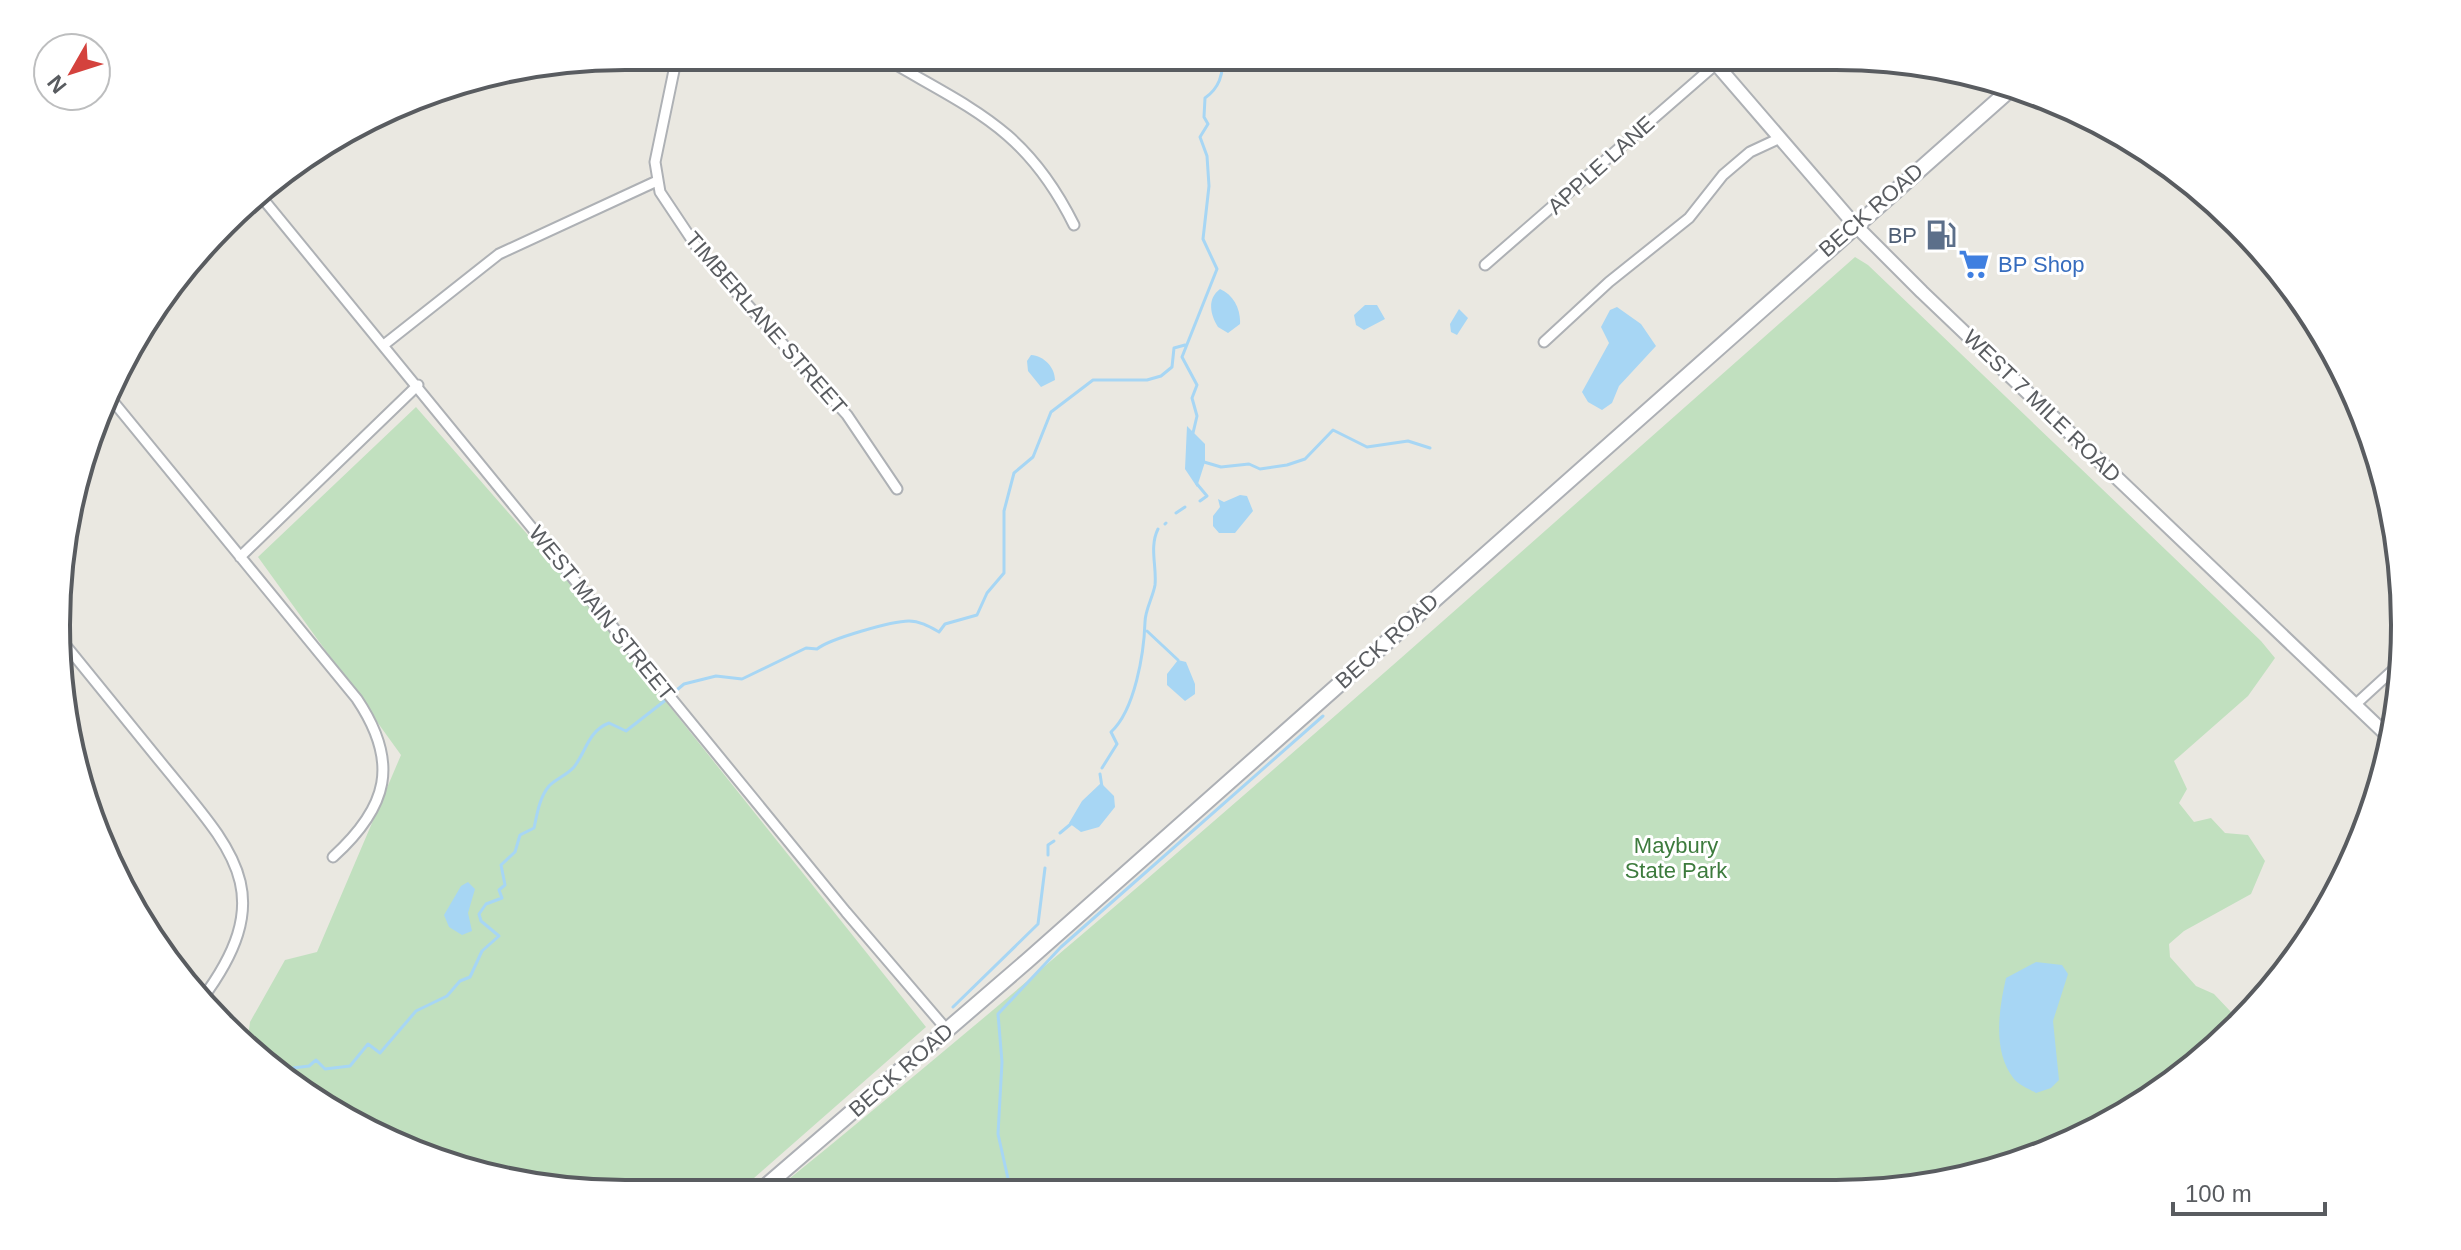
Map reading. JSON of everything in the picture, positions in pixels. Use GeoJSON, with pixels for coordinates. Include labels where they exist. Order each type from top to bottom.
{"type":"FeatureCollection","features":[{"type":"Feature","properties":{"kind":"main road","name":"BECK ROAD"},"geometry":{"type":"LineString","coordinates":[[773,1180],[947,1030],[1854,224],[2003,96]]}},
{"type":"Feature","properties":{"kind":"street"},"geometry":{"type":"LineString","coordinates":[[385,344],[499,254],[657,181],[658,146],[674,70]]}},
{"type":"Feature","properties":{"kind":"street"},"geometry":{"type":"LineString","coordinates":[[906,70],[969,105],[1014,138],[1041,168],[1074,225]]}},
{"type":"Feature","properties":{"kind":"street","name":"APPLE LANE"},"geometry":{"type":"LineString","coordinates":[[1485,265],[1703,70]]}},
{"type":"Feature","properties":{"kind":"street","name":"WEST 7 MILE ROAD"},"geometry":{"type":"LineString","coordinates":[[1721,70],[1854,224],[2381,729]]}},
{"type":"Feature","properties":{"kind":"street"},"geometry":{"type":"LineString","coordinates":[[1544,342],[1609,282],[1689,218],[1723,175],[1750,152],[1780,138]]}},
{"type":"Feature","properties":{"kind":"street","name":"TIMBERLANE STREET"},"geometry":{"type":"LineString","coordinates":[[657,181],[700,252],[847,415],[897,489]]}},
{"type":"Feature","properties":{"kind":"street","name":"WEST MAIN STREET"},"geometry":{"type":"LineString","coordinates":[[266,202],[385,344],[846,912],[947,1030]]}},
{"type":"Feature","properties":{"kind":"street"},"geometry":{"type":"LineString","coordinates":[[240,557],[418,385]]}},
{"type":"Feature","properties":{"kind":"street"},"geometry":{"type":"LineString","coordinates":[[116,405],[357,699],[381,744],[384,776],[374,808],[359,832],[333,857]]}},
{"type":"Feature","properties":{"kind":"street"},"geometry":{"type":"LineString","coordinates":[[71,651],[211,823],[235,864],[242,899],[238,942],[207,990]]}},
{"type":"Feature","properties":{"kind":"street"},"geometry":{"type":"LineString","coordinates":[[2356,704],[2389,674]]}},
{"type":"Feature","properties":{"kind":"green space","name":"Maybury State Park"},"geometry":{"type":"Polygon","coordinates":[[[1855,257],[1868,265],[2261,641],[2275,658],[2248,696],[2174,761],[2187,789],[2179,803],[2194,822],[2211,818],[2225,833],[2248,835],[2265,861],[2251,894],[2184,931],[2169,944],[2170,957],[2196,986],[2214,994],[2233,1012],[2174,1065],[2114,1106],[2081,1123],[2014,1151],[1908,1175],[1836,1180],[788,1180],[1048,964],[1855,257]]]}},
{"type":"Feature","properties":{"kind":"green space"},"geometry":{"type":"Polygon","coordinates":[[[416,407],[583,598],[926,1027],[752,1180],[589,1179],[481,1161],[447,1151],[380,1123],[347,1106],[287,1065],[249,1032],[250,1022],[285,960],[317,952],[401,755],[258,557],[416,407]]]}},
{"type":"Feature","properties":{"kind":"water"},"geometry":{"type":"Polygon","coordinates":[[[1220,289],[1233,299],[1239,313],[1240,324],[1228,333],[1218,327],[1212,312],[1213,297],[1220,289]]]}},
{"type":"Feature","properties":{"kind":"water"},"geometry":{"type":"Polygon","coordinates":[[[1365,305],[1377,305],[1385,319],[1364,330],[1356,325],[1354,315],[1365,305]]]}},
{"type":"Feature","properties":{"kind":"water"},"geometry":{"type":"Polygon","coordinates":[[[1617,307],[1641,324],[1656,346],[1619,386],[1612,403],[1602,410],[1588,402],[1582,392],[1609,343],[1601,327],[1610,310],[1617,307]]]}},
{"type":"Feature","properties":{"kind":"water"},"geometry":{"type":"Polygon","coordinates":[[[1459,309],[1468,318],[1457,335],[1451,332],[1450,324],[1459,309]]]}},
{"type":"Feature","properties":{"kind":"water"},"geometry":{"type":"Polygon","coordinates":[[[1031,355],[1048,363],[1055,380],[1041,387],[1028,371],[1027,361],[1031,355]]]}},
{"type":"Feature","properties":{"kind":"water"},"geometry":{"type":"Polygon","coordinates":[[[1187,426],[1205,444],[1205,462],[1197,487],[1185,469],[1187,426]]]}},
{"type":"Feature","properties":{"kind":"water"},"geometry":{"type":"Polygon","coordinates":[[[1240,495],[1247,496],[1253,511],[1235,533],[1219,533],[1213,526],[1213,516],[1220,507],[1218,499],[1224,502],[1240,495]]]}},
{"type":"Feature","properties":{"kind":"water"},"geometry":{"type":"Polygon","coordinates":[[[1178,660],[1186,662],[1195,684],[1195,694],[1185,701],[1167,685],[1167,674],[1178,660]]]}},
{"type":"Feature","properties":{"kind":"water"},"geometry":{"type":"Polygon","coordinates":[[[1101,783],[1114,796],[1115,807],[1099,827],[1081,832],[1069,823],[1082,801],[1101,783]]]}},
{"type":"Feature","properties":{"kind":"water"},"geometry":{"type":"Polygon","coordinates":[[[468,882],[475,889],[468,913],[472,931],[462,935],[449,927],[444,915],[461,886],[468,882]]]}},
{"type":"Feature","properties":{"kind":"water"},"geometry":{"type":"Polygon","coordinates":[[[2036,962],[2062,965],[2068,974],[2053,1021],[2059,1080],[2051,1088],[2036,1093],[2016,1081],[2007,1068],[2002,1056],[1999,1030],[2006,978],[2036,962]]]}},
{"type":"Feature","properties":{"kind":"waterway"},"geometry":{"type":"LineString","coordinates":[[1193,433],[1197,416],[1192,398],[1197,385],[1182,357],[1217,269],[1203,239],[1209,186],[1207,156],[1200,137],[1208,124],[1204,117],[1205,98],[1214,90],[1222,70]]}},
{"type":"Feature","properties":{"kind":"waterway"},"geometry":{"type":"LineString","coordinates":[[672,694],[684,684],[716,676],[742,679],[806,648],[817,649],[834,640],[876,627],[913,621],[939,632],[945,624],[977,615],[987,593],[1004,573],[1004,511],[1014,473],[1033,457],[1051,412],[1093,380],[1147,380],[1161,376],[1172,367],[1174,348],[1185,345]]}},
{"type":"Feature","properties":{"kind":"waterway"},"geometry":{"type":"LineString","coordinates":[[1204,462],[1221,467],[1249,464],[1260,469],[1287,465],[1305,459],[1333,430],[1367,447],[1408,441],[1430,448]]}},
{"type":"Feature","properties":{"kind":"waterway"},"geometry":{"type":"LineString","coordinates":[[1197,484],[1207,496],[1200,501]]}},
{"type":"Feature","properties":{"kind":"waterway"},"geometry":{"type":"LineString","coordinates":[[1176,513],[1185,507]]}},
{"type":"Feature","properties":{"kind":"waterway"},"geometry":{"type":"LineString","coordinates":[[1102,768],[1117,744],[1111,732],[1126,710],[1137,680],[1145,617],[1155,585],[1154,550],[1158,529]]}},
{"type":"Feature","properties":{"kind":"waterway"},"geometry":{"type":"LineString","coordinates":[[1147,631],[1178,660]]}},
{"type":"Feature","properties":{"kind":"waterway"},"geometry":{"type":"LineString","coordinates":[[293,1069],[309,1066],[316,1060],[325,1069],[350,1066],[368,1044],[380,1053],[416,1011],[447,996],[460,981],[470,977],[482,951],[499,936],[481,921],[479,914],[486,904],[502,898],[499,890],[505,885],[501,865],[515,852],[520,835],[534,828],[546,791],[574,767],[596,731],[609,723],[626,731],[667,699]]}},
{"type":"Feature","properties":{"kind":"waterway"},"geometry":{"type":"LineString","coordinates":[[1008,1180],[998,1134],[1002,1062],[998,1014],[1061,947],[1323,716]]}},
{"type":"Feature","properties":{"kind":"waterway"},"geometry":{"type":"LineString","coordinates":[[1100,774],[1102,787]]}},
{"type":"Feature","properties":{"kind":"waterway"},"geometry":{"type":"LineString","coordinates":[[1060,833],[1072,823]]}},
{"type":"Feature","properties":{"kind":"waterway"},"geometry":{"type":"LineString","coordinates":[[1048,855],[1048,845],[1054,841]]}},
{"type":"Feature","properties":{"kind":"waterway"},"geometry":{"type":"LineString","coordinates":[[953,1007],[1038,924],[1045,868]]}},
{"type":"Feature","properties":{"kind":"place","name":"BP"},"geometry":{"type":"Point","coordinates":[1941,235]}},
{"type":"Feature","properties":{"kind":"place","name":"BP Shop"},"geometry":{"type":"Point","coordinates":[1974,264]}}]}
